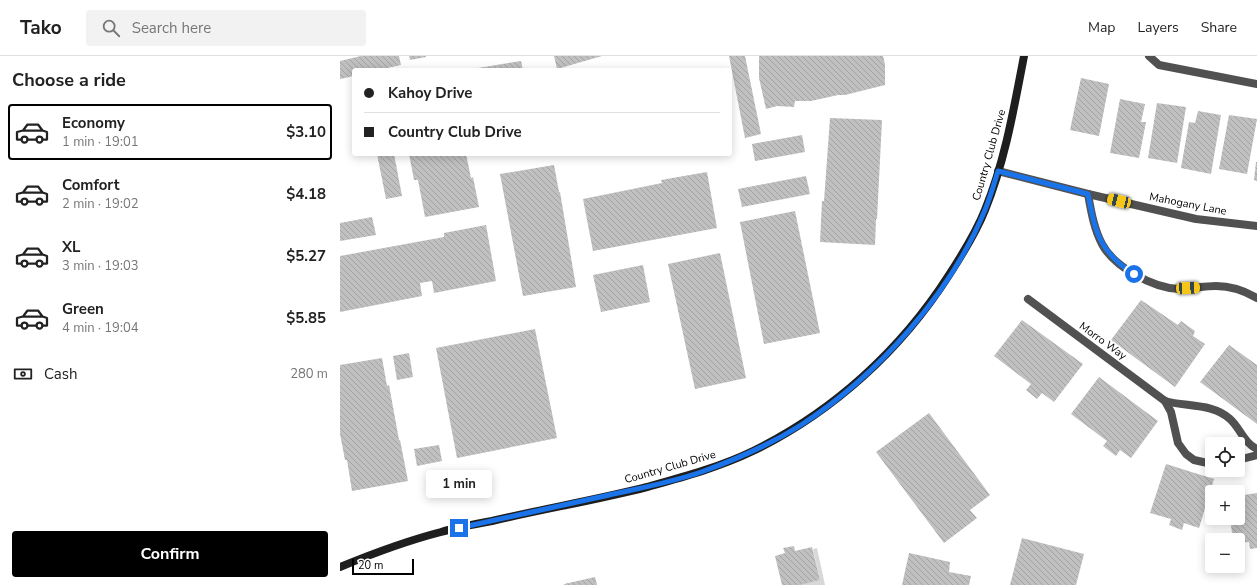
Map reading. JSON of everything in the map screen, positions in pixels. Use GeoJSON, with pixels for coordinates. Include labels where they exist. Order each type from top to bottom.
{"type":"FeatureCollection","features":[{"type":"Feature","properties":{"kind":"street","name":"Country Club Drive"},"geometry":{"type":"LineString","coordinates":[[340,567],[380,550],[443,531],[645,487],[703,471],[753,452],[800,425],[849,390],[893,349],[933,300],[962,256],[982,217],[998,171],[1009,130],[1024,56]]}},
{"type":"Feature","properties":{"kind":"street"},"geometry":{"type":"LineString","coordinates":[[1148,56],[1159,65],[1257,84]]}},
{"type":"Feature","properties":{"kind":"street","name":"Mahogany Lane"},"geometry":{"type":"LineString","coordinates":[[998,171],[1196,219],[1257,226]]}},
{"type":"Feature","properties":{"kind":"street"},"geometry":{"type":"LineString","coordinates":[[1088,194],[1094,223],[1102,245],[1125,268],[1136,275],[1163,287],[1179,289],[1217,286],[1236,289],[1257,298]]}},
{"type":"Feature","properties":{"kind":"street","name":"Morro Way"},"geometry":{"type":"LineString","coordinates":[[1028,299],[1165,401],[1207,408],[1220,412],[1230,419],[1244,437],[1253,447],[1257,449]]}},
{"type":"Feature","properties":{"kind":"street"},"geometry":{"type":"LineString","coordinates":[[1165,401],[1171,412],[1178,443],[1186,454],[1194,460],[1205,462]]}},
{"type":"Feature","properties":{"kind":"street"},"geometry":{"type":"LineString","coordinates":[[1245,458],[1257,455]]}},
{"type":"Feature","properties":{"kind":"shaded area"},"geometry":{"type":"Polygon","coordinates":[[[817,548],[825,585],[801,585],[820,580],[813,549],[817,548]]]}},
{"type":"Feature","properties":{"kind":"building"},"geometry":{"type":"Polygon","coordinates":[[[361,56],[399,56],[401,65],[387,68],[352,68],[352,76],[340,79],[340,61],[361,56]]]}},
{"type":"Feature","properties":{"kind":"building"},"geometry":{"type":"Polygon","coordinates":[[[409,56],[426,56],[426,57],[410,60],[409,56]]]}},
{"type":"Feature","properties":{"kind":"building"},"geometry":{"type":"Polygon","coordinates":[[[554,56],[602,56],[560,68],[557,68],[554,56]]]}},
{"type":"Feature","properties":{"kind":"building"},"geometry":{"type":"Polygon","coordinates":[[[729,56],[745,56],[761,134],[745,138],[729,56]]]}},
{"type":"Feature","properties":{"kind":"building"},"geometry":{"type":"Polygon","coordinates":[[[759,56],[883,56],[885,64],[885,85],[845,95],[838,95],[811,101],[795,101],[794,107],[777,106],[766,109],[759,78],[759,56]]]}},
{"type":"Feature","properties":{"kind":"building"},"geometry":{"type":"Polygon","coordinates":[[[521,61],[523,68],[478,68],[521,61]]]}},
{"type":"Feature","properties":{"kind":"building"},"geometry":{"type":"Polygon","coordinates":[[[1081,78],[1109,84],[1099,136],[1070,130],[1081,78]]]}},
{"type":"Feature","properties":{"kind":"building"},"geometry":{"type":"Polygon","coordinates":[[[1120,99],[1145,104],[1141,122],[1146,122],[1139,158],[1110,153],[1120,99]]]}},
{"type":"Feature","properties":{"kind":"building"},"geometry":{"type":"Polygon","coordinates":[[[1157,103],[1186,107],[1177,163],[1148,158],[1157,103]]]}},
{"type":"Feature","properties":{"kind":"building"},"geometry":{"type":"Polygon","coordinates":[[[1198,111],[1221,115],[1211,174],[1181,168],[1189,122],[1195,123],[1198,111]]]}},
{"type":"Feature","properties":{"kind":"building"},"geometry":{"type":"Polygon","coordinates":[[[1229,115],[1257,119],[1247,174],[1219,169],[1229,115]]]}},
{"type":"Feature","properties":{"kind":"building"},"geometry":{"type":"Polygon","coordinates":[[[830,118],[882,120],[875,245],[820,242],[822,201],[824,201],[830,118]]]}},
{"type":"Feature","properties":{"kind":"building"},"geometry":{"type":"Polygon","coordinates":[[[802,135],[805,152],[755,161],[752,144],[802,135]]]}},
{"type":"Feature","properties":{"kind":"building"},"geometry":{"type":"Polygon","coordinates":[[[377,156],[394,156],[402,196],[386,199],[377,156]]]}},
{"type":"Feature","properties":{"kind":"building"},"geometry":{"type":"Polygon","coordinates":[[[409,156],[466,156],[471,178],[473,177],[479,207],[425,217],[418,180],[414,180],[409,156]]]}},
{"type":"Feature","properties":{"kind":"building"},"geometry":{"type":"Polygon","coordinates":[[[1257,162],[1257,181],[1254,180],[1257,162]]]}},
{"type":"Feature","properties":{"kind":"building"},"geometry":{"type":"Polygon","coordinates":[[[554,165],[576,287],[523,296],[500,174],[554,165]]]}},
{"type":"Feature","properties":{"kind":"building"},"geometry":{"type":"Polygon","coordinates":[[[707,172],[717,228],[593,251],[583,199],[662,183],[661,180],[707,172]]]}},
{"type":"Feature","properties":{"kind":"building"},"geometry":{"type":"Polygon","coordinates":[[[806,176],[810,194],[742,207],[738,189],[806,176]]]}},
{"type":"Feature","properties":{"kind":"building"},"geometry":{"type":"Polygon","coordinates":[[[795,211],[820,333],[764,344],[740,222],[795,211]]]}},
{"type":"Feature","properties":{"kind":"building"},"geometry":{"type":"Polygon","coordinates":[[[372,217],[376,235],[340,241],[340,223],[372,217]]]}},
{"type":"Feature","properties":{"kind":"building"},"geometry":{"type":"Polygon","coordinates":[[[486,225],[496,281],[434,293],[432,281],[420,283],[422,296],[340,312],[340,256],[444,237],[444,233],[486,225]]]}},
{"type":"Feature","properties":{"kind":"building"},"geometry":{"type":"Polygon","coordinates":[[[720,253],[746,378],[695,389],[668,264],[720,253]]]}},
{"type":"Feature","properties":{"kind":"building"},"geometry":{"type":"Polygon","coordinates":[[[643,265],[650,302],[601,312],[593,275],[643,265]]]}},
{"type":"Feature","properties":{"kind":"building"},"geometry":{"type":"Polygon","coordinates":[[[1141,300],[1178,325],[1181,321],[1195,331],[1193,336],[1205,344],[1175,387],[1111,340],[1141,300]]]}},
{"type":"Feature","properties":{"kind":"building"},"geometry":{"type":"Polygon","coordinates":[[[1022,320],[1083,364],[1054,402],[1042,393],[1037,399],[1026,390],[1031,384],[994,356],[1022,320]]]}},
{"type":"Feature","properties":{"kind":"building"},"geometry":{"type":"Polygon","coordinates":[[[535,329],[557,438],[457,458],[436,348],[535,329]]]}},
{"type":"Feature","properties":{"kind":"building"},"geometry":{"type":"Polygon","coordinates":[[[1229,345],[1257,365],[1257,424],[1200,382],[1229,345]]]}},
{"type":"Feature","properties":{"kind":"building"},"geometry":{"type":"Polygon","coordinates":[[[409,353],[413,377],[397,380],[393,356],[409,353]]]}},
{"type":"Feature","properties":{"kind":"building"},"geometry":{"type":"Polygon","coordinates":[[[382,358],[387,386],[389,385],[408,481],[352,491],[347,460],[345,460],[340,434],[340,365],[382,358]]]}},
{"type":"Feature","properties":{"kind":"building"},"geometry":{"type":"Polygon","coordinates":[[[1099,377],[1158,421],[1131,458],[1120,450],[1116,456],[1103,446],[1107,441],[1071,414],[1099,377]]]}},
{"type":"Feature","properties":{"kind":"building"},"geometry":{"type":"Polygon","coordinates":[[[929,413],[990,495],[970,510],[977,518],[944,543],[876,452],[929,413]]]}},
{"type":"Feature","properties":{"kind":"building"},"geometry":{"type":"Polygon","coordinates":[[[439,445],[442,461],[417,466],[414,449],[439,445]]]}},
{"type":"Feature","properties":{"kind":"building"},"geometry":{"type":"Polygon","coordinates":[[[1166,464],[1214,479],[1212,485],[1205,485],[1205,508],[1199,528],[1184,523],[1182,530],[1169,525],[1171,519],[1150,513],[1166,464]]]}},
{"type":"Feature","properties":{"kind":"building"},"geometry":{"type":"Polygon","coordinates":[[[1257,493],[1257,548],[1250,549],[1249,542],[1245,542],[1245,533],[1232,533],[1231,525],[1245,525],[1245,495],[1257,493]]]}},
{"type":"Feature","properties":{"kind":"building"},"geometry":{"type":"Polygon","coordinates":[[[1022,538],[1084,554],[1076,585],[1010,585],[1022,538]]]}},
{"type":"Feature","properties":{"kind":"building"},"geometry":{"type":"Polygon","coordinates":[[[794,546],[795,551],[812,547],[820,580],[801,585],[782,585],[775,556],[785,553],[783,548],[794,546]]]}},
{"type":"Feature","properties":{"kind":"building"},"geometry":{"type":"Polygon","coordinates":[[[909,553],[950,562],[949,572],[971,576],[969,585],[902,585],[909,553]]]}},
{"type":"Feature","properties":{"kind":"building"},"geometry":{"type":"Polygon","coordinates":[[[595,577],[597,585],[564,585],[564,584],[595,577]]]}},
{"type":"Feature","properties":{"kind":"route"},"geometry":{"type":"LineString","coordinates":[[459,528],[645,487],[703,471],[753,452],[800,425],[849,390],[893,349],[933,300],[962,256],[985,211],[998,171],[1088,194],[1094,223],[1102,245],[1125,268],[1134,274]]}}]}
